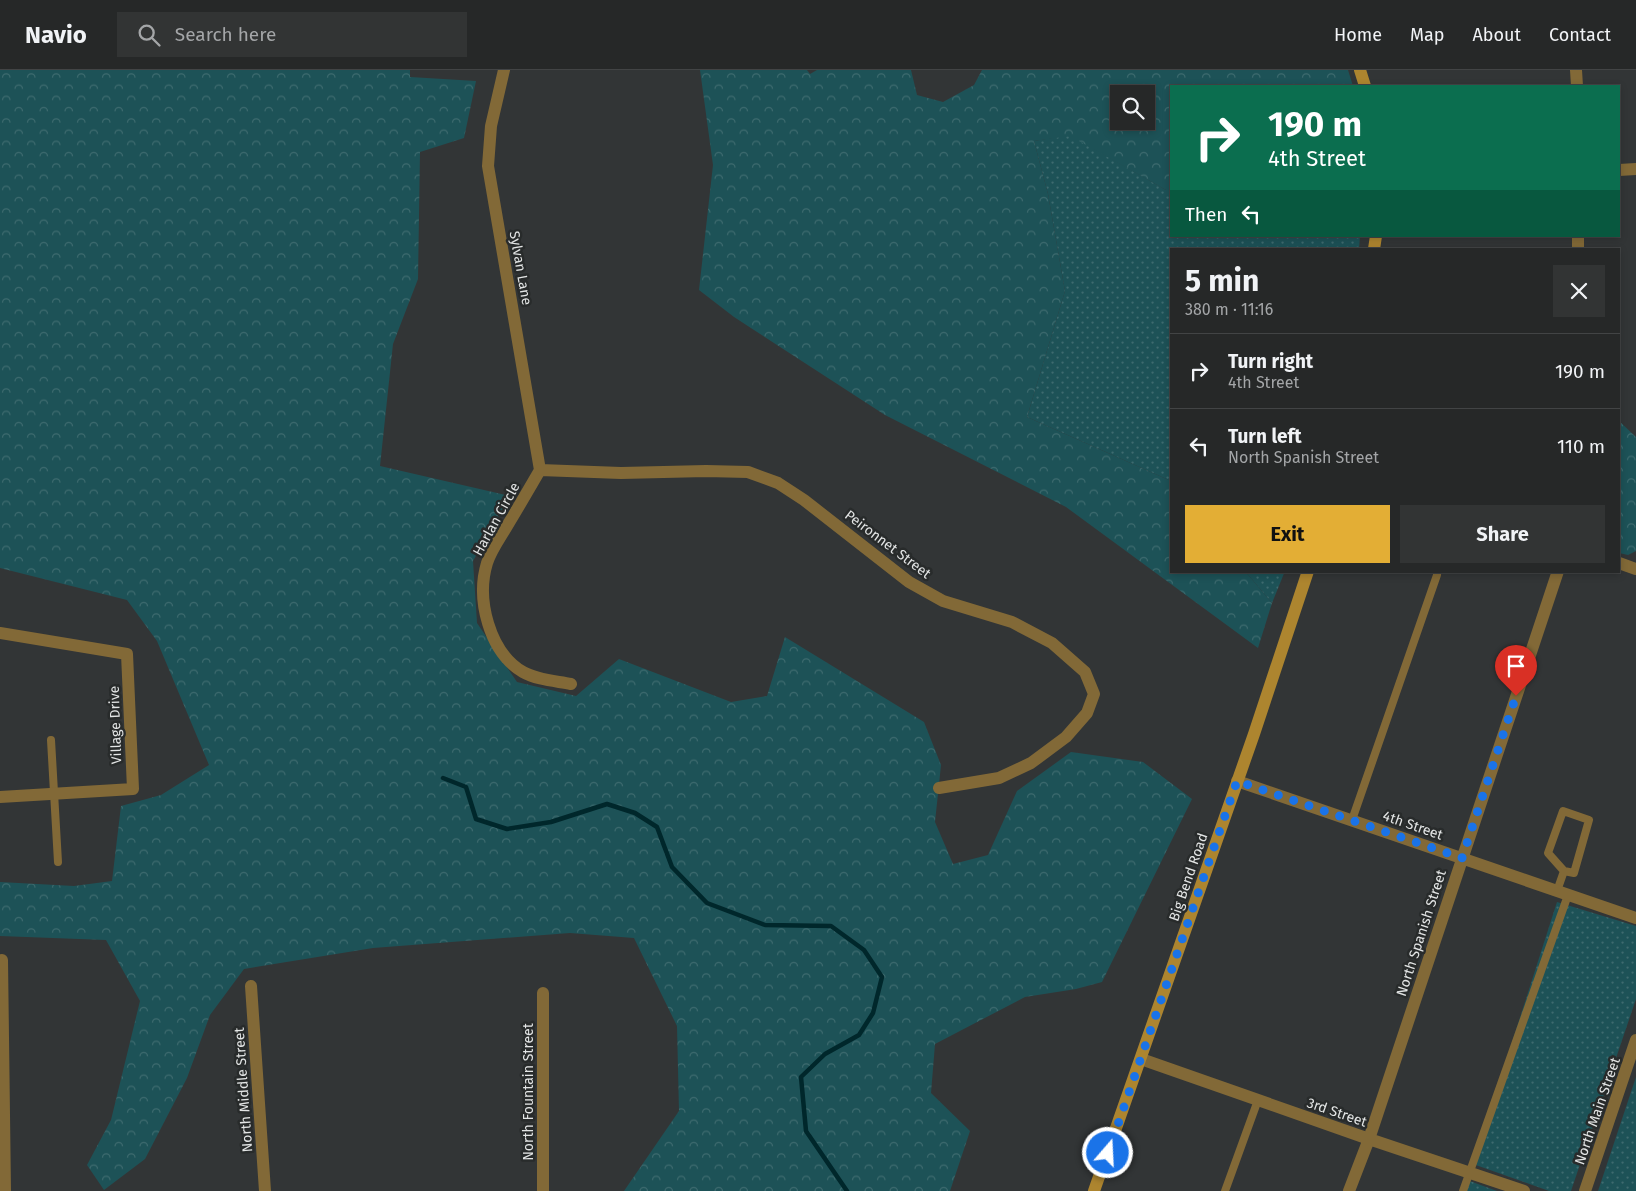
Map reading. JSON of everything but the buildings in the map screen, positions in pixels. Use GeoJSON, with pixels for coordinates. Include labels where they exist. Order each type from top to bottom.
{"type":"FeatureCollection","features":[{"type":"Feature","properties":{"kind":"main road"},"geometry":{"type":"LineString","coordinates":[[1360,70],[1365,85]]}},
{"type":"Feature","properties":{"kind":"main road","name":"Big Bend Road"},"geometry":{"type":"LineString","coordinates":[[1094,1191],[1254,734],[1307,573]]}},
{"type":"Feature","properties":{"kind":"street","name":"Sylvan Lane"},"geometry":{"type":"LineString","coordinates":[[504,70],[491,126],[488,166],[540,470]]}},
{"type":"Feature","properties":{"kind":"street"},"geometry":{"type":"LineString","coordinates":[[1576,70],[1577,85]]}},
{"type":"Feature","properties":{"kind":"street"},"geometry":{"type":"LineString","coordinates":[[1620,170],[1636,169]]}},
{"type":"Feature","properties":{"kind":"street","name":"Harlan Circle"},"geometry":{"type":"LineString","coordinates":[[540,470],[494,547],[487,563],[482,586],[485,611],[491,634],[510,662],[524,672],[571,684]]}},
{"type":"Feature","properties":{"kind":"street","name":"Peironnet Street"},"geometry":{"type":"LineString","coordinates":[[540,470],[621,473],[748,472],[778,484],[804,500],[918,586],[943,601],[1012,622],[1052,643],[1085,672],[1094,694],[1087,713],[1066,737],[1031,763],[999,778],[939,788]]}},
{"type":"Feature","properties":{"kind":"street"},"geometry":{"type":"LineString","coordinates":[[1620,563],[1636,569]]}},
{"type":"Feature","properties":{"kind":"street","name":"North Spanish Street"},"geometry":{"type":"LineString","coordinates":[[1349,1191],[1557,573]]}},
{"type":"Feature","properties":{"kind":"street","name":"Village Drive"},"geometry":{"type":"LineString","coordinates":[[0,633],[127,654],[132,790],[0,797]]}},
{"type":"Feature","properties":{"kind":"street","name":"4th Street"},"geometry":{"type":"LineString","coordinates":[[1237,781],[1636,918]]}},
{"type":"Feature","properties":{"kind":"street"},"geometry":{"type":"LineString","coordinates":[[2,960],[6,1191]]}},
{"type":"Feature","properties":{"kind":"street","name":"North Middle Street"},"geometry":{"type":"LineString","coordinates":[[251,986],[265,1191]]}},
{"type":"Feature","properties":{"kind":"street","name":"North Fountain Street"},"geometry":{"type":"LineString","coordinates":[[543,993],[544,1191]]}},
{"type":"Feature","properties":{"kind":"street","name":"North Main Street"},"geometry":{"type":"LineString","coordinates":[[1586,1191],[1636,1040]]}},
{"type":"Feature","properties":{"kind":"street","name":"3rd Street"},"geometry":{"type":"LineString","coordinates":[[1141,1059],[1368,1139],[1524,1191]]}},
{"type":"Feature","properties":{"kind":"lane"},"geometry":{"type":"LineString","coordinates":[[1352,820],[1437,576]]}},
{"type":"Feature","properties":{"kind":"lane"},"geometry":{"type":"LineString","coordinates":[[51,740],[58,862]]}},
{"type":"Feature","properties":{"kind":"lane"},"geometry":{"type":"LineString","coordinates":[[1464,1191],[1563,893],[1564,871],[1548,853],[1563,811],[1589,820],[1574,872],[1564,871]]}},
{"type":"Feature","properties":{"kind":"lane"},"geometry":{"type":"LineString","coordinates":[[1225,1191],[1258,1100]]}},
{"type":"Feature","properties":{"kind":"green space"},"geometry":{"type":"Polygon","coordinates":[[[0,70],[410,70],[410,77],[476,81],[464,138],[420,152],[418,279],[393,344],[380,466],[510,496],[473,561],[477,623],[517,682],[576,696],[619,659],[731,702],[767,696],[785,637],[924,722],[941,765],[935,822],[953,864],[988,855],[1017,791],[1071,752],[1143,762],[1192,799],[1102,982],[1076,989],[1025,997],[935,1044],[931,1093],[970,1131],[950,1191],[624,1191],[679,1111],[677,1026],[634,938],[570,933],[373,948],[244,969],[210,1015],[187,1078],[145,1159],[104,1190],[87,1165],[111,1120],[140,1001],[106,940],[0,936],[0,882],[74,886],[112,881],[121,806],[161,795],[209,765],[157,641],[127,600],[0,568],[0,70]]]}},
{"type":"Feature","properties":{"kind":"green space"},"geometry":{"type":"Polygon","coordinates":[[[700,70],[807,70],[810,74],[817,70],[911,70],[917,95],[943,102],[974,85],[982,70],[1348,70],[1353,85],[1170,85],[1170,190],[1166,190],[1070,136],[1034,141],[1048,194],[1065,291],[1027,417],[1170,481],[1170,573],[1247,573],[1272,603],[1258,648],[1066,507],[885,415],[734,317],[699,290],[713,165],[700,70]]]}},
{"type":"Feature","properties":{"kind":"green space"},"geometry":{"type":"Polygon","coordinates":[[[1070,135],[1166,190],[1170,190],[1170,237],[1360,237],[1359,248],[1170,248],[1170,481],[1027,417],[1065,291],[1048,194],[1034,141],[1070,135]]]}},
{"type":"Feature","properties":{"kind":"green space"},"geometry":{"type":"Polygon","coordinates":[[[1620,422],[1636,437],[1636,551],[1628,555],[1620,553],[1620,422]]]}},
{"type":"Feature","properties":{"kind":"green space"},"geometry":{"type":"Polygon","coordinates":[[[1247,573],[1284,573],[1272,603],[1247,573]]]}},
{"type":"Feature","properties":{"kind":"green space"},"geometry":{"type":"Polygon","coordinates":[[[1557,902],[1636,926],[1636,999],[1571,1191],[1549,1191],[1473,1164],[1557,902]]]}},
{"type":"Feature","properties":{"kind":"green space"},"geometry":{"type":"Polygon","coordinates":[[[1636,1077],[1636,1191],[1598,1191],[1636,1077]]]}},
{"type":"Feature","properties":{"kind":"green space"},"geometry":{"type":"Polygon","coordinates":[[[1467,1180],[1497,1191],[1464,1191],[1467,1180]]]}},
{"type":"Feature","properties":{"kind":"waterway"},"geometry":{"type":"LineString","coordinates":[[443,778],[466,787],[476,819],[507,829],[551,822],[607,804],[635,813],[657,827],[672,867],[707,903],[765,925],[831,926],[864,950],[882,977],[873,1013],[859,1035],[825,1054],[801,1077],[806,1131],[847,1191]]}},
{"type":"Feature","properties":{"kind":"route"},"geometry":{"type":"LineString","coordinates":[[1108,1153],[1237,781],[1462,858],[1516,696]]}}]}
